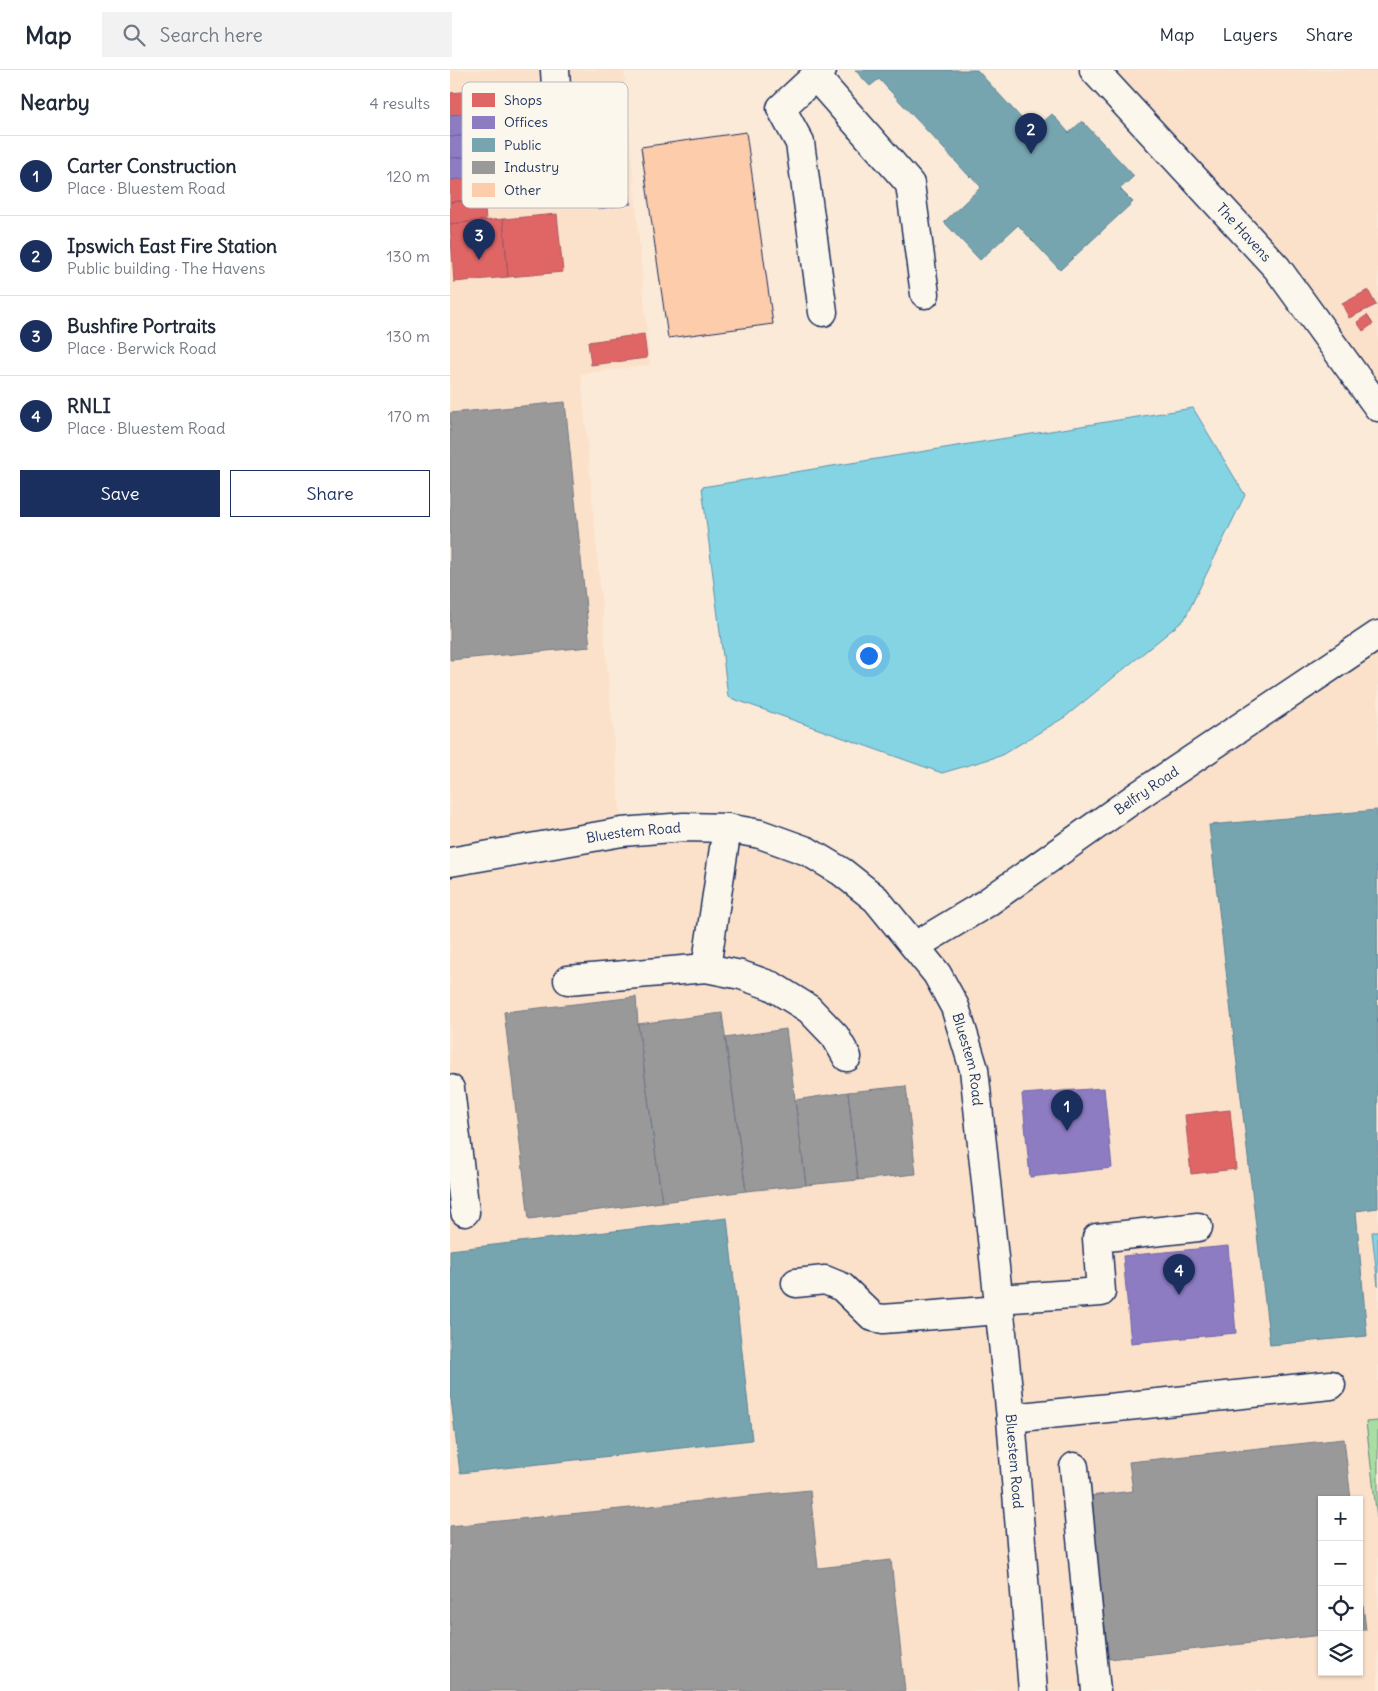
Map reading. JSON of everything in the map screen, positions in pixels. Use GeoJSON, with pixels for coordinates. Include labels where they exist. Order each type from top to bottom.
{"type":"FeatureCollection","features":[{"type":"Feature","properties":{"kind":"street","name":"The Havens"},"geometry":{"type":"LineString","coordinates":[[1094,70],[1276,268],[1378,407]]}},
{"type":"Feature","properties":{"kind":"street"},"geometry":{"type":"LineString","coordinates":[[823,312],[800,143],[781,108],[818,73],[910,184],[925,294]]}},
{"type":"Feature","properties":{"kind":"street","name":"Belfry Road"},"geometry":{"type":"LineString","coordinates":[[915,946],[985,904],[1138,795],[1378,635]]}},
{"type":"Feature","properties":{"kind":"street","name":"Bluestem Road"},"geometry":{"type":"LineString","coordinates":[[450,862],[622,832],[684,827],[727,828],[760,834],[807,851],[842,872],[876,899],[937,974],[955,1007],[974,1069],[1011,1418],[1033,1691]]}},
{"type":"Feature","properties":{"kind":"street"},"geometry":{"type":"LineString","coordinates":[[706,968],[727,828]]}},
{"type":"Feature","properties":{"kind":"street"},"geometry":{"type":"LineString","coordinates":[[568,980],[706,968],[741,975],[772,986],[808,1009],[835,1036],[847,1057]]}},
{"type":"Feature","properties":{"kind":"street"},"geometry":{"type":"LineString","coordinates":[[450,1088],[465,1212]]}},
{"type":"Feature","properties":{"kind":"street"},"geometry":{"type":"LineString","coordinates":[[796,1283],[825,1280],[842,1286],[872,1317],[883,1319],[1101,1292],[1098,1238],[1198,1227]]}},
{"type":"Feature","properties":{"kind":"street"},"geometry":{"type":"LineString","coordinates":[[1011,1418],[1330,1385]]}},
{"type":"Feature","properties":{"kind":"street"},"geometry":{"type":"LineString","coordinates":[[1074,1468],[1096,1691]]}},
{"type":"Feature","properties":{"kind":"shaded area"},"geometry":{"type":"Polygon","coordinates":[[[450,70],[624,70],[625,82],[462,82],[462,208],[628,208],[628,115],[650,365],[581,374],[622,831],[807,851],[915,946],[1378,635],[1378,1691],[450,1691],[450,70]]]}},
{"type":"Feature","properties":{"kind":"shaded area"},"geometry":{"type":"Polygon","coordinates":[[[1094,70],[1378,70],[1378,407],[1094,70]]]}},
{"type":"Feature","properties":{"kind":"green space"},"geometry":{"type":"Polygon","coordinates":[[[1378,1421],[1378,1527],[1366,1422],[1378,1421]]]}},
{"type":"Feature","properties":{"kind":"water"},"geometry":{"type":"Polygon","coordinates":[[[1193,408],[1245,495],[1184,620],[1065,717],[1000,756],[942,773],[728,697],[702,487],[1193,408]]]}},
{"type":"Feature","properties":{"kind":"water"},"geometry":{"type":"Polygon","coordinates":[[[1372,1232],[1378,1232],[1378,1286],[1372,1232]]]}},
{"type":"Feature","properties":{"kind":"building: Shops"},"geometry":{"type":"Polygon","coordinates":[[[462,92],[462,114],[450,115],[450,93],[462,92]]]}},
{"type":"Feature","properties":{"kind":"building: Shops"},"geometry":{"type":"Polygon","coordinates":[[[462,179],[462,201],[450,202],[450,180],[462,179]]]}},
{"type":"Feature","properties":{"kind":"building: Shops"},"geometry":{"type":"Polygon","coordinates":[[[462,201],[462,208],[485,208],[486,220],[450,224],[450,202],[462,201]]]}},
{"type":"Feature","properties":{"kind":"building: Shops"},"geometry":{"type":"Polygon","coordinates":[[[557,214],[563,272],[508,277],[503,219],[557,214]]]}},
{"type":"Feature","properties":{"kind":"building: Shops"},"geometry":{"type":"Polygon","coordinates":[[[503,219],[508,277],[454,282],[450,224],[503,219]]]}},
{"type":"Feature","properties":{"kind":"building: Shops"},"geometry":{"type":"Polygon","coordinates":[[[1368,290],[1376,305],[1349,318],[1342,304],[1368,290]]]}},
{"type":"Feature","properties":{"kind":"building: Shops"},"geometry":{"type":"Polygon","coordinates":[[[1367,315],[1373,324],[1363,331],[1357,322],[1367,315]]]}},
{"type":"Feature","properties":{"kind":"building: Shops"},"geometry":{"type":"Polygon","coordinates":[[[644,334],[647,358],[591,365],[588,342],[644,334]]]}},
{"type":"Feature","properties":{"kind":"building: Shops"},"geometry":{"type":"Polygon","coordinates":[[[1230,1110],[1236,1169],[1191,1174],[1185,1115],[1230,1110]]]}},
{"type":"Feature","properties":{"kind":"building: Offices"},"geometry":{"type":"Polygon","coordinates":[[[462,114],[462,136],[450,137],[450,115],[462,114]]]}},
{"type":"Feature","properties":{"kind":"building: Offices"},"geometry":{"type":"Polygon","coordinates":[[[462,136],[462,157],[450,158],[450,137],[462,136]]]}},
{"type":"Feature","properties":{"kind":"building: Offices"},"geometry":{"type":"Polygon","coordinates":[[[462,157],[462,179],[450,180],[450,158],[462,157]]]}},
{"type":"Feature","properties":{"kind":"building: Offices"},"geometry":{"type":"Polygon","coordinates":[[[628,183],[631,204],[628,204],[628,183]]]}},
{"type":"Feature","properties":{"kind":"building: Offices"},"geometry":{"type":"Polygon","coordinates":[[[1104,1088],[1112,1168],[1030,1177],[1022,1094],[1104,1088]]]}},
{"type":"Feature","properties":{"kind":"building: Offices"},"geometry":{"type":"Polygon","coordinates":[[[1228,1246],[1236,1333],[1131,1343],[1123,1256],[1228,1246]]]}},
{"type":"Feature","properties":{"kind":"building: Public"},"geometry":{"type":"Polygon","coordinates":[[[855,70],[977,70],[1033,131],[1052,114],[1069,133],[1082,121],[1134,176],[1120,189],[1133,202],[1060,270],[1018,225],[980,260],[944,222],[981,187],[879,79],[870,86],[855,70]]]}},
{"type":"Feature","properties":{"kind":"building: Public"},"geometry":{"type":"Polygon","coordinates":[[[1377,810],[1378,1208],[1356,1211],[1367,1336],[1270,1345],[1209,825],[1377,810]]]}},
{"type":"Feature","properties":{"kind":"building: Public"},"geometry":{"type":"Polygon","coordinates":[[[727,1218],[752,1440],[460,1473],[450,1391],[450,1250],[727,1218]]]}},
{"type":"Feature","properties":{"kind":"building: Industry"},"geometry":{"type":"Polygon","coordinates":[[[565,402],[590,647],[450,660],[450,413],[565,402]]]}},
{"type":"Feature","properties":{"kind":"building: Industry"},"geometry":{"type":"Polygon","coordinates":[[[636,997],[662,1202],[529,1219],[504,1012],[636,997]]]}},
{"type":"Feature","properties":{"kind":"building: Industry"},"geometry":{"type":"Polygon","coordinates":[[[722,1013],[746,1191],[662,1202],[638,1024],[722,1013]]]}},
{"type":"Feature","properties":{"kind":"building: Industry"},"geometry":{"type":"Polygon","coordinates":[[[786,1029],[806,1185],[746,1191],[725,1038],[786,1029]]]}},
{"type":"Feature","properties":{"kind":"building: Industry"},"geometry":{"type":"Polygon","coordinates":[[[906,1086],[916,1174],[858,1180],[848,1092],[906,1086]]]}},
{"type":"Feature","properties":{"kind":"building: Industry"},"geometry":{"type":"Polygon","coordinates":[[[848,1092],[858,1180],[806,1185],[795,1100],[848,1092]]]}},
{"type":"Feature","properties":{"kind":"building: Industry"},"geometry":{"type":"Polygon","coordinates":[[[1344,1439],[1351,1496],[1318,1496],[1318,1635],[1109,1659],[1089,1496],[1133,1491],[1129,1462],[1344,1439]]]}},
{"type":"Feature","properties":{"kind":"building: Industry"},"geometry":{"type":"Polygon","coordinates":[[[810,1490],[818,1568],[891,1560],[905,1691],[450,1691],[450,1526],[810,1490]]]}},
{"type":"Feature","properties":{"kind":"building: Industry"},"geometry":{"type":"Polygon","coordinates":[[[1363,1605],[1366,1630],[1363,1630],[1363,1605]]]}},
{"type":"Feature","properties":{"kind":"building: Other"},"geometry":{"type":"Polygon","coordinates":[[[746,132],[773,324],[668,338],[641,147],[746,132]]]}},
{"type":"Feature","properties":{"kind":"place","name":"Ipswich East Fire Station"},"geometry":{"type":"Point","coordinates":[1031,154]}},
{"type":"Feature","properties":{"kind":"place","name":"Bushfire Portraits"},"geometry":{"type":"Point","coordinates":[479,260]}},
{"type":"Feature","properties":{"kind":"place","name":"Carter Construction"},"geometry":{"type":"Point","coordinates":[1067,1131]}},
{"type":"Feature","properties":{"kind":"place","name":"RNLI"},"geometry":{"type":"Point","coordinates":[1179,1295]}}]}
